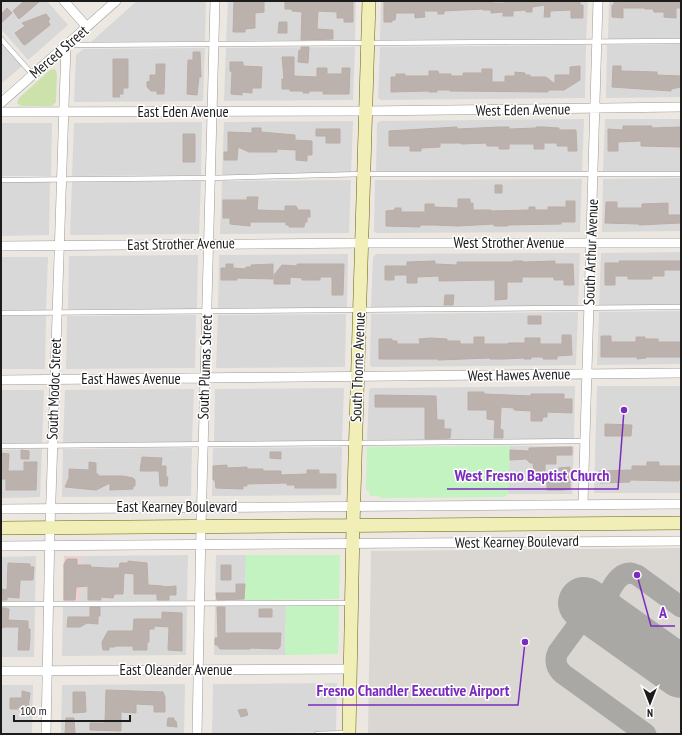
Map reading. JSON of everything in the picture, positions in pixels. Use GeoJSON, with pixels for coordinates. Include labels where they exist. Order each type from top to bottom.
{"type":"FeatureCollection","features":[{"type":"Feature","properties":{"kind":"main road","name":"South Thorne Avenue"},"geometry":{"type":"LineString","coordinates":[[349,734],[353,526],[369,1]]}},
{"type":"Feature","properties":{"kind":"main road","name":"West Kearney Boulevard"},"geometry":{"type":"LineString","coordinates":[[353,526],[681,523]]}},
{"type":"Feature","properties":{"kind":"main road","name":"East Kearney Boulevard"},"geometry":{"type":"LineString","coordinates":[[1,528],[353,526]]}},
{"type":"Feature","properties":{"kind":"street"},"geometry":{"type":"LineString","coordinates":[[64,1],[87,27]]}},
{"type":"Feature","properties":{"kind":"street","name":"Merced Street"},"geometry":{"type":"LineString","coordinates":[[1,103],[116,1]]}},
{"type":"Feature","properties":{"kind":"street","name":"South Plumas Street"},"geometry":{"type":"LineString","coordinates":[[197,734],[200,545],[215,1]]}},
{"type":"Feature","properties":{"kind":"street","name":"South Arthur Avenue"},"geometry":{"type":"LineString","coordinates":[[583,504],[598,1]]}},
{"type":"Feature","properties":{"kind":"street","name":"South Modoc Street"},"geometry":{"type":"LineString","coordinates":[[46,734],[50,508],[66,45]]}},
{"type":"Feature","properties":{"kind":"street","name":"West Eden Avenue"},"geometry":{"type":"LineString","coordinates":[[366,111],[681,107]]}},
{"type":"Feature","properties":{"kind":"street","name":"East Eden Avenue"},"geometry":{"type":"LineString","coordinates":[[1,112],[366,111]]}},
{"type":"Feature","properties":{"kind":"street","name":"West Strother Avenue"},"geometry":{"type":"LineString","coordinates":[[362,243],[681,243]]}},
{"type":"Feature","properties":{"kind":"street","name":"East Strother Avenue"},"geometry":{"type":"LineString","coordinates":[[1,246],[362,243]]}},
{"type":"Feature","properties":{"kind":"street","name":"West Hawes Avenue"},"geometry":{"type":"LineString","coordinates":[[358,377],[681,374]]}},
{"type":"Feature","properties":{"kind":"street","name":"East Hawes Avenue"},"geometry":{"type":"LineString","coordinates":[[1,380],[358,377]]}},
{"type":"Feature","properties":{"kind":"street"},"geometry":{"type":"LineString","coordinates":[[354,506],[681,504]]}},
{"type":"Feature","properties":{"kind":"street","name":"East Kearney Boulevard"},"geometry":{"type":"LineString","coordinates":[[1,509],[354,506]]}},
{"type":"Feature","properties":{"kind":"street","name":"West Kearney Boulevard"},"geometry":{"type":"LineString","coordinates":[[353,544],[681,541]]}},
{"type":"Feature","properties":{"kind":"street"},"geometry":{"type":"LineString","coordinates":[[1,546],[353,544]]}},
{"type":"Feature","properties":{"kind":"street","name":"East Oleander Avenue"},"geometry":{"type":"LineString","coordinates":[[1,671],[350,669]]}},
{"type":"Feature","properties":{"kind":"lane"},"geometry":{"type":"LineString","coordinates":[[1,39],[33,74]]}},
{"type":"Feature","properties":{"kind":"lane"},"geometry":{"type":"LineString","coordinates":[[66,45],[681,41]]}},
{"type":"Feature","properties":{"kind":"lane"},"geometry":{"type":"LineString","coordinates":[[1,180],[210,178],[364,174],[681,174]]}},
{"type":"Feature","properties":{"kind":"lane"},"geometry":{"type":"LineString","coordinates":[[1,313],[681,308]]}},
{"type":"Feature","properties":{"kind":"lane"},"geometry":{"type":"LineString","coordinates":[[1,446],[585,441]]}},
{"type":"Feature","properties":{"kind":"lane"},"geometry":{"type":"LineString","coordinates":[[1,604],[352,602]]}},
{"type":"Feature","properties":{"kind":"lane"},"geometry":{"type":"LineString","coordinates":[[317,734],[349,734]]}},
{"type":"Feature","properties":{"kind":"shaded area"},"geometry":{"type":"Polygon","coordinates":[[[1,1],[47,1],[68,25],[28,60],[1,29],[1,1]]]}},
{"type":"Feature","properties":{"kind":"shaded area"},"geometry":{"type":"Polygon","coordinates":[[[137,1],[206,1],[205,41],[91,42],[137,1]]]}},
{"type":"Feature","properties":{"kind":"shaded area"},"geometry":{"type":"Polygon","coordinates":[[[228,1],[356,1],[355,40],[226,41],[228,1]]]}},
{"type":"Feature","properties":{"kind":"shaded area"},"geometry":{"type":"Polygon","coordinates":[[[381,1],[588,1],[586,39],[380,40],[381,1]]]}},
{"type":"Feature","properties":{"kind":"shaded area"},"geometry":{"type":"Polygon","coordinates":[[[609,1],[681,1],[681,38],[608,39],[609,1]]]}},
{"type":"Feature","properties":{"kind":"shaded area"},"geometry":{"type":"Polygon","coordinates":[[[1,40],[23,65],[1,84],[1,40]]]}},
{"type":"Feature","properties":{"kind":"shaded area"},"geometry":{"type":"Polygon","coordinates":[[[681,44],[681,97],[606,98],[607,45],[681,44]]]}},
{"type":"Feature","properties":{"kind":"shaded area"},"geometry":{"type":"Polygon","coordinates":[[[586,45],[585,98],[381,100],[378,98],[380,47],[586,45]]]}},
{"type":"Feature","properties":{"kind":"shaded area"},"geometry":{"type":"Polygon","coordinates":[[[355,47],[353,100],[224,101],[226,48],[355,47]]]}},
{"type":"Feature","properties":{"kind":"shaded area"},"geometry":{"type":"Polygon","coordinates":[[[205,48],[203,101],[74,102],[76,55],[83,49],[205,48]]]}},
{"type":"Feature","properties":{"kind":"shaded area"},"geometry":{"type":"Polygon","coordinates":[[[584,119],[582,172],[376,174],[377,123],[380,121],[584,119]]]}},
{"type":"Feature","properties":{"kind":"shaded area"},"geometry":{"type":"Polygon","coordinates":[[[605,119],[681,119],[681,172],[603,172],[605,119]]]}},
{"type":"Feature","properties":{"kind":"shaded area"},"geometry":{"type":"Polygon","coordinates":[[[353,121],[351,174],[222,175],[224,122],[353,121]]]}},
{"type":"Feature","properties":{"kind":"shaded area"},"geometry":{"type":"Polygon","coordinates":[[[202,122],[201,175],[72,176],[74,123],[202,122]]]}},
{"type":"Feature","properties":{"kind":"shaded area"},"geometry":{"type":"Polygon","coordinates":[[[1,123],[52,123],[51,176],[1,176],[1,123]]]}},
{"type":"Feature","properties":{"kind":"shaded area"},"geometry":{"type":"Polygon","coordinates":[[[681,178],[681,231],[602,232],[603,179],[681,178]]]}},
{"type":"Feature","properties":{"kind":"shaded area"},"geometry":{"type":"Polygon","coordinates":[[[582,179],[580,232],[376,233],[374,231],[375,180],[582,179]]]}},
{"type":"Feature","properties":{"kind":"shaded area"},"geometry":{"type":"Polygon","coordinates":[[[351,180],[349,233],[220,234],[222,181],[351,180]]]}},
{"type":"Feature","properties":{"kind":"shaded area"},"geometry":{"type":"Polygon","coordinates":[[[201,181],[199,234],[70,235],[72,182],[201,181]]]}},
{"type":"Feature","properties":{"kind":"shaded area"},"geometry":{"type":"Polygon","coordinates":[[[1,182],[50,182],[49,235],[1,236],[1,182]]]}},
{"type":"Feature","properties":{"kind":"shaded area"},"geometry":{"type":"Polygon","coordinates":[[[681,252],[681,305],[599,306],[601,253],[681,252]]]}},
{"type":"Feature","properties":{"kind":"shaded area"},"geometry":{"type":"Polygon","coordinates":[[[580,253],[578,306],[371,307],[373,257],[376,254],[580,253]]]}},
{"type":"Feature","properties":{"kind":"shaded area"},"geometry":{"type":"Polygon","coordinates":[[[348,254],[347,308],[218,308],[219,255],[348,254]]]}},
{"type":"Feature","properties":{"kind":"shaded area"},"geometry":{"type":"Polygon","coordinates":[[[198,255],[197,309],[68,309],[69,256],[198,255]]]}},
{"type":"Feature","properties":{"kind":"shaded area"},"geometry":{"type":"Polygon","coordinates":[[[1,257],[48,257],[46,310],[1,310],[1,257]]]}},
{"type":"Feature","properties":{"kind":"shaded area"},"geometry":{"type":"Polygon","coordinates":[[[681,311],[681,364],[597,365],[599,312],[681,311]]]}},
{"type":"Feature","properties":{"kind":"shaded area"},"geometry":{"type":"Polygon","coordinates":[[[578,312],[576,365],[372,367],[370,365],[371,314],[578,312]]]}},
{"type":"Feature","properties":{"kind":"shaded area"},"geometry":{"type":"Polygon","coordinates":[[[346,314],[345,367],[216,368],[218,315],[346,314]]]}},
{"type":"Feature","properties":{"kind":"shaded area"},"geometry":{"type":"Polygon","coordinates":[[[196,315],[195,368],[66,369],[67,316],[196,315]]]}},
{"type":"Feature","properties":{"kind":"shaded area"},"geometry":{"type":"Polygon","coordinates":[[[1,316],[46,316],[45,369],[1,369],[1,316]]]}},
{"type":"Feature","properties":{"kind":"shaded area"},"geometry":{"type":"Polygon","coordinates":[[[575,386],[574,439],[367,441],[369,390],[371,388],[575,386]]]}},
{"type":"Feature","properties":{"kind":"shaded area"},"geometry":{"type":"Polygon","coordinates":[[[597,386],[681,386],[681,493],[594,493],[597,386]]]}},
{"type":"Feature","properties":{"kind":"shaded area"},"geometry":{"type":"Polygon","coordinates":[[[344,388],[342,441],[214,442],[215,389],[344,388]]]}},
{"type":"Feature","properties":{"kind":"shaded area"},"geometry":{"type":"Polygon","coordinates":[[[194,389],[192,442],[63,443],[65,390],[194,389]]]}},
{"type":"Feature","properties":{"kind":"shaded area"},"geometry":{"type":"Polygon","coordinates":[[[1,390],[44,390],[42,443],[1,443],[1,390]]]}},
{"type":"Feature","properties":{"kind":"shaded area"},"geometry":{"type":"Polygon","coordinates":[[[510,446],[574,446],[572,494],[508,494],[510,446]]]}},
{"type":"Feature","properties":{"kind":"shaded area"},"geometry":{"type":"Polygon","coordinates":[[[342,447],[341,495],[212,496],[213,448],[342,447]]]}},
{"type":"Feature","properties":{"kind":"shaded area"},"geometry":{"type":"Polygon","coordinates":[[[192,448],[191,496],[62,497],[63,449],[192,448]]]}},
{"type":"Feature","properties":{"kind":"shaded area"},"geometry":{"type":"Polygon","coordinates":[[[42,449],[40,497],[1,498],[1,450],[42,449]]]}},
{"type":"Feature","properties":{"kind":"shaded area"},"geometry":{"type":"Polygon","coordinates":[[[681,548],[681,734],[368,734],[371,551],[681,548]]]}},
{"type":"Feature","properties":{"kind":"shaded area"},"geometry":{"type":"Polygon","coordinates":[[[188,555],[187,600],[81,601],[82,556],[188,555]]]}},
{"type":"Feature","properties":{"kind":"shaded area"},"geometry":{"type":"Polygon","coordinates":[[[216,555],[246,555],[245,600],[215,600],[216,555]]]}},
{"type":"Feature","properties":{"kind":"shaded area"},"geometry":{"type":"Polygon","coordinates":[[[36,556],[35,601],[1,602],[1,557],[36,556]]]}},
{"type":"Feature","properties":{"kind":"shaded area"},"geometry":{"type":"Polygon","coordinates":[[[64,556],[82,556],[81,601],[63,601],[64,556]]]}},
{"type":"Feature","properties":{"kind":"shaded area"},"geometry":{"type":"Polygon","coordinates":[[[286,605],[285,655],[214,655],[215,606],[286,605]]]}},
{"type":"Feature","properties":{"kind":"shaded area"},"geometry":{"type":"Polygon","coordinates":[[[187,606],[186,655],[62,656],[63,607],[187,606]]]}},
{"type":"Feature","properties":{"kind":"shaded area"},"geometry":{"type":"Polygon","coordinates":[[[1,607],[35,607],[34,657],[1,657],[1,607]]]}},
{"type":"Feature","properties":{"kind":"shaded area"},"geometry":{"type":"Polygon","coordinates":[[[337,683],[336,732],[212,733],[213,684],[337,683]]]}},
{"type":"Feature","properties":{"kind":"shaded area"},"geometry":{"type":"Polygon","coordinates":[[[185,684],[184,733],[61,734],[62,685],[185,684]]]}},
{"type":"Feature","properties":{"kind":"shaded area"},"geometry":{"type":"Polygon","coordinates":[[[1,685],[33,685],[32,734],[1,734],[1,685]]]}},
{"type":"Feature","properties":{"kind":"green space"},"geometry":{"type":"Polygon","coordinates":[[[55,69],[57,74],[56,102],[52,106],[21,106],[17,103],[19,98],[50,70],[55,69]]]}},
{"type":"Feature","properties":{"kind":"green space"},"geometry":{"type":"Polygon","coordinates":[[[510,446],[508,494],[504,497],[381,498],[378,496],[370,496],[369,491],[366,490],[367,447],[510,446]]]}},
{"type":"Feature","properties":{"kind":"green space"},"geometry":{"type":"Polygon","coordinates":[[[246,555],[340,555],[339,599],[245,600],[246,555]]]}},
{"type":"Feature","properties":{"kind":"green space"},"geometry":{"type":"Polygon","coordinates":[[[286,605],[339,605],[338,654],[285,655],[286,605]]]}},
{"type":"Feature","properties":{"kind":"building"},"geometry":{"type":"Polygon","coordinates":[[[24,1],[40,1],[19,19],[13,11],[24,1]]]}},
{"type":"Feature","properties":{"kind":"building"},"geometry":{"type":"Polygon","coordinates":[[[234,1],[264,1],[264,12],[255,13],[255,28],[245,29],[245,32],[233,32],[234,1]]]}},
{"type":"Feature","properties":{"kind":"building"},"geometry":{"type":"Polygon","coordinates":[[[285,1],[353,1],[353,22],[344,22],[344,18],[337,18],[337,12],[318,11],[317,29],[333,30],[333,39],[301,40],[302,12],[292,11],[292,9],[285,9],[285,1]]]}},
{"type":"Feature","properties":{"kind":"building"},"geometry":{"type":"Polygon","coordinates":[[[384,1],[492,1],[493,3],[505,3],[505,1],[580,1],[580,5],[583,5],[583,18],[571,18],[571,10],[550,11],[550,17],[544,17],[545,5],[532,7],[532,12],[526,12],[526,10],[513,11],[513,16],[503,16],[503,12],[491,13],[491,10],[483,9],[444,11],[444,14],[438,14],[438,11],[424,11],[425,17],[415,18],[415,13],[396,13],[395,20],[392,20],[392,22],[384,22],[384,1]]]}},
{"type":"Feature","properties":{"kind":"building"},"geometry":{"type":"Polygon","coordinates":[[[614,1],[681,1],[681,8],[676,8],[676,18],[664,17],[664,12],[654,12],[653,9],[645,8],[623,8],[623,18],[612,17],[612,5],[614,5],[614,1]]]}},
{"type":"Feature","properties":{"kind":"building"},"geometry":{"type":"Polygon","coordinates":[[[7,8],[12,13],[1,23],[1,14],[7,8]]]}},
{"type":"Feature","properties":{"kind":"building"},"geometry":{"type":"Polygon","coordinates":[[[46,14],[50,19],[48,21],[50,25],[25,45],[23,44],[15,33],[25,26],[22,23],[46,14]]]}},
{"type":"Feature","properties":{"kind":"building"},"geometry":{"type":"Polygon","coordinates":[[[279,22],[287,22],[287,33],[278,33],[279,22]]]}},
{"type":"Feature","properties":{"kind":"building"},"geometry":{"type":"Polygon","coordinates":[[[301,47],[309,47],[308,63],[298,62],[299,50],[301,51],[301,47]]]}},
{"type":"Feature","properties":{"kind":"building"},"geometry":{"type":"Polygon","coordinates":[[[193,52],[200,52],[201,77],[199,77],[197,95],[187,94],[188,60],[193,60],[193,52]]]}},
{"type":"Feature","properties":{"kind":"building"},"geometry":{"type":"Polygon","coordinates":[[[282,57],[294,57],[294,76],[317,77],[317,68],[327,68],[327,74],[342,74],[342,68],[350,68],[349,94],[323,94],[323,91],[309,91],[309,93],[303,93],[303,91],[290,91],[290,89],[282,89],[282,79],[284,79],[282,57]]]}},
{"type":"Feature","properties":{"kind":"building"},"geometry":{"type":"Polygon","coordinates":[[[113,59],[128,59],[128,88],[123,88],[123,94],[119,94],[120,97],[113,97],[113,59]]]}},
{"type":"Feature","properties":{"kind":"building"},"geometry":{"type":"Polygon","coordinates":[[[230,62],[243,62],[243,66],[262,67],[261,88],[252,88],[252,93],[242,92],[242,95],[231,94],[232,72],[230,71],[230,62]]]}},
{"type":"Feature","properties":{"kind":"building"},"geometry":{"type":"Polygon","coordinates":[[[156,64],[165,64],[164,94],[157,94],[157,91],[151,91],[147,87],[147,82],[150,81],[150,75],[156,75],[156,64]]]}},
{"type":"Feature","properties":{"kind":"building"},"geometry":{"type":"Polygon","coordinates":[[[580,66],[580,80],[564,90],[548,90],[548,92],[437,90],[437,92],[391,92],[391,77],[396,77],[396,74],[405,74],[405,76],[429,76],[429,71],[438,71],[439,74],[463,76],[463,73],[482,73],[482,69],[492,69],[492,82],[505,82],[505,76],[515,76],[515,72],[525,73],[525,75],[530,75],[530,77],[546,77],[555,84],[555,75],[570,75],[570,67],[580,66]]]}},
{"type":"Feature","properties":{"kind":"building"},"geometry":{"type":"Polygon","coordinates":[[[613,66],[621,66],[621,71],[657,72],[657,75],[681,76],[681,87],[671,89],[671,91],[612,87],[613,66]]]}},
{"type":"Feature","properties":{"kind":"building"},"geometry":{"type":"Polygon","coordinates":[[[623,126],[652,126],[651,128],[681,127],[681,147],[641,146],[641,141],[618,142],[618,151],[608,151],[608,129],[623,130],[623,126]]]}},
{"type":"Feature","properties":{"kind":"building"},"geometry":{"type":"Polygon","coordinates":[[[457,127],[457,129],[509,127],[509,129],[544,127],[559,128],[559,130],[576,130],[577,151],[568,151],[568,146],[557,146],[557,143],[544,143],[544,149],[534,149],[534,144],[509,144],[509,149],[499,149],[499,146],[487,146],[486,143],[440,143],[440,147],[421,148],[421,151],[410,151],[410,146],[389,146],[389,131],[457,127]]]}},
{"type":"Feature","properties":{"kind":"building"},"geometry":{"type":"Polygon","coordinates":[[[252,128],[261,128],[261,132],[295,135],[295,140],[312,141],[312,155],[307,155],[307,161],[296,160],[296,150],[277,149],[277,152],[249,152],[238,147],[237,160],[224,160],[224,152],[228,152],[228,132],[252,133],[252,128]]]}},
{"type":"Feature","properties":{"kind":"building"},"geometry":{"type":"Polygon","coordinates":[[[316,129],[340,129],[340,143],[326,143],[326,136],[316,136],[316,129]]]}},
{"type":"Feature","properties":{"kind":"building"},"geometry":{"type":"Polygon","coordinates":[[[183,134],[195,134],[195,162],[183,162],[183,134]]]}},
{"type":"Feature","properties":{"kind":"building"},"geometry":{"type":"Polygon","coordinates":[[[495,185],[502,185],[502,193],[495,193],[495,185]]]}},
{"type":"Feature","properties":{"kind":"building"},"geometry":{"type":"Polygon","coordinates":[[[247,197],[258,197],[257,210],[285,211],[285,206],[296,206],[298,210],[310,210],[310,217],[307,217],[307,222],[305,222],[304,227],[289,227],[289,225],[286,225],[286,222],[250,222],[250,226],[230,224],[230,218],[223,218],[223,200],[247,200],[247,197]]]}},
{"type":"Feature","properties":{"kind":"building"},"geometry":{"type":"Polygon","coordinates":[[[458,199],[470,199],[470,203],[473,203],[473,210],[491,211],[529,210],[529,207],[535,207],[535,210],[548,210],[548,207],[566,207],[566,201],[575,201],[575,222],[508,226],[494,226],[494,224],[458,226],[420,225],[420,227],[386,226],[386,211],[401,208],[401,212],[425,212],[425,204],[434,204],[434,207],[458,208],[458,199]]]}},
{"type":"Feature","properties":{"kind":"building"},"geometry":{"type":"Polygon","coordinates":[[[606,202],[617,202],[617,208],[642,208],[642,204],[668,203],[668,215],[681,215],[681,223],[639,225],[605,223],[606,202]]]}},
{"type":"Feature","properties":{"kind":"building"},"geometry":{"type":"Polygon","coordinates":[[[435,261],[435,264],[457,265],[457,262],[513,261],[555,261],[555,264],[573,264],[574,285],[564,285],[564,280],[554,280],[554,277],[522,277],[522,282],[507,282],[507,299],[495,300],[495,280],[439,281],[439,276],[417,277],[417,283],[407,283],[407,275],[394,275],[394,280],[385,280],[385,266],[407,266],[407,262],[435,261]]]}},
{"type":"Feature","properties":{"kind":"building"},"geometry":{"type":"Polygon","coordinates":[[[619,261],[681,261],[681,270],[664,270],[664,276],[652,276],[652,279],[628,279],[628,276],[615,276],[615,285],[605,285],[605,263],[620,263],[619,261]]]}},
{"type":"Feature","properties":{"kind":"building"},"geometry":{"type":"Polygon","coordinates":[[[226,264],[233,264],[233,268],[246,269],[246,267],[251,267],[251,265],[273,264],[273,279],[237,278],[237,280],[221,280],[221,268],[226,268],[226,264]]]}},
{"type":"Feature","properties":{"kind":"building"},"geometry":{"type":"Polygon","coordinates":[[[297,264],[344,264],[343,295],[332,295],[332,277],[320,277],[320,280],[302,280],[302,278],[290,277],[290,284],[274,284],[274,275],[282,265],[297,266],[297,264]]]}},
{"type":"Feature","properties":{"kind":"building"},"geometry":{"type":"Polygon","coordinates":[[[445,295],[454,295],[453,305],[444,305],[445,295]]]}},
{"type":"Feature","properties":{"kind":"building"},"geometry":{"type":"Polygon","coordinates":[[[528,316],[541,316],[541,324],[528,324],[528,316]]]}},
{"type":"Feature","properties":{"kind":"building"},"geometry":{"type":"Polygon","coordinates":[[[562,335],[571,335],[572,355],[557,356],[557,359],[531,357],[531,359],[379,359],[379,339],[392,339],[392,341],[397,341],[397,344],[420,344],[419,339],[431,338],[447,339],[447,341],[460,341],[460,344],[474,344],[474,337],[484,337],[484,344],[508,344],[525,343],[525,338],[540,338],[540,344],[562,344],[562,335]]]}},
{"type":"Feature","properties":{"kind":"building"},"geometry":{"type":"Polygon","coordinates":[[[601,336],[611,336],[611,342],[636,342],[636,337],[645,337],[645,339],[658,339],[658,342],[681,342],[681,357],[646,357],[637,359],[637,357],[601,357],[601,336]]]}},
{"type":"Feature","properties":{"kind":"building"},"geometry":{"type":"Polygon","coordinates":[[[468,392],[531,396],[531,394],[564,394],[564,399],[572,399],[572,413],[547,412],[547,417],[543,417],[542,421],[531,421],[531,411],[514,410],[514,408],[501,407],[500,429],[503,430],[503,438],[494,438],[495,420],[487,419],[487,410],[468,410],[468,392]]]}},
{"type":"Feature","properties":{"kind":"building"},"geometry":{"type":"Polygon","coordinates":[[[375,395],[436,396],[437,420],[444,420],[444,429],[451,429],[450,438],[425,439],[425,407],[375,407],[375,395]]]}},
{"type":"Feature","properties":{"kind":"building"},"geometry":{"type":"Polygon","coordinates":[[[605,424],[632,425],[631,436],[605,436],[605,424]]]}},
{"type":"Feature","properties":{"kind":"building"},"geometry":{"type":"Polygon","coordinates":[[[572,447],[572,455],[556,455],[556,464],[545,464],[545,475],[534,475],[533,463],[530,463],[526,459],[510,460],[510,450],[529,451],[529,448],[572,447]]]}},
{"type":"Feature","properties":{"kind":"building"},"geometry":{"type":"Polygon","coordinates":[[[21,450],[29,451],[29,459],[21,459],[21,450]]]}},
{"type":"Feature","properties":{"kind":"building"},"geometry":{"type":"Polygon","coordinates":[[[270,452],[281,452],[281,459],[270,458],[270,452]]]}},
{"type":"Feature","properties":{"kind":"building"},"geometry":{"type":"Polygon","coordinates":[[[1,453],[9,454],[8,471],[24,471],[24,462],[37,462],[36,490],[6,490],[6,479],[1,479],[1,453]]]}},
{"type":"Feature","properties":{"kind":"building"},"geometry":{"type":"Polygon","coordinates":[[[142,457],[162,458],[161,466],[166,466],[166,477],[168,477],[167,486],[160,486],[159,471],[140,471],[142,457]]]}},
{"type":"Feature","properties":{"kind":"building"},"geometry":{"type":"Polygon","coordinates":[[[89,462],[96,463],[96,474],[98,474],[98,476],[123,476],[133,478],[135,480],[135,486],[133,486],[133,489],[110,490],[110,483],[96,490],[65,487],[69,478],[69,469],[89,470],[89,462]]]}},
{"type":"Feature","properties":{"kind":"building"},"geometry":{"type":"Polygon","coordinates":[[[647,462],[659,462],[659,466],[681,466],[681,479],[679,479],[679,481],[630,480],[630,482],[600,483],[599,471],[632,470],[632,466],[647,466],[647,462]]]}},
{"type":"Feature","properties":{"kind":"building"},"geometry":{"type":"Polygon","coordinates":[[[227,465],[227,468],[247,467],[247,469],[263,469],[263,471],[281,471],[281,475],[307,474],[307,470],[319,470],[319,474],[336,474],[336,488],[295,488],[295,485],[287,485],[287,483],[247,484],[247,486],[243,486],[243,489],[216,488],[215,480],[213,480],[213,466],[227,465]]]}},
{"type":"Feature","properties":{"kind":"building"},"geometry":{"type":"Polygon","coordinates":[[[570,467],[570,489],[547,490],[547,479],[559,482],[559,468],[570,467]]]}},
{"type":"Feature","properties":{"kind":"building"},"geometry":{"type":"Polygon","coordinates":[[[67,559],[77,559],[77,565],[91,565],[90,567],[107,568],[119,568],[120,563],[128,563],[128,561],[147,563],[148,585],[163,587],[176,586],[176,595],[169,595],[169,600],[157,600],[157,594],[134,594],[134,574],[124,573],[123,594],[114,594],[113,598],[101,597],[101,600],[88,600],[88,586],[76,587],[75,600],[64,600],[64,564],[67,559]]]}},
{"type":"Feature","properties":{"kind":"building"},"geometry":{"type":"Polygon","coordinates":[[[8,563],[30,564],[30,567],[34,567],[33,580],[20,580],[19,598],[7,597],[7,600],[1,600],[2,589],[7,590],[8,563]]]}},
{"type":"Feature","properties":{"kind":"building"},"geometry":{"type":"Polygon","coordinates":[[[221,565],[231,565],[231,580],[221,580],[221,565]]]}},
{"type":"Feature","properties":{"kind":"building"},"geometry":{"type":"Polygon","coordinates":[[[236,584],[245,584],[244,599],[217,600],[216,593],[236,593],[236,584]]]}},
{"type":"Feature","properties":{"kind":"building"},"geometry":{"type":"Polygon","coordinates":[[[90,607],[100,607],[98,624],[87,623],[80,627],[67,627],[68,617],[90,617],[90,607]]]}},
{"type":"Feature","properties":{"kind":"building"},"geometry":{"type":"Polygon","coordinates":[[[217,607],[225,607],[225,633],[281,633],[280,647],[278,649],[220,649],[217,645],[215,645],[215,638],[218,638],[217,607]]]}},
{"type":"Feature","properties":{"kind":"building"},"geometry":{"type":"Polygon","coordinates":[[[1,608],[9,609],[8,620],[28,621],[28,629],[30,629],[29,650],[18,650],[19,627],[1,628],[1,608]]]}},
{"type":"Feature","properties":{"kind":"building"},"geometry":{"type":"Polygon","coordinates":[[[259,609],[272,609],[272,617],[259,617],[259,609]]]}},
{"type":"Feature","properties":{"kind":"building"},"geometry":{"type":"Polygon","coordinates":[[[162,612],[182,613],[182,651],[168,650],[169,627],[154,626],[154,629],[149,629],[149,642],[147,642],[147,650],[133,650],[133,646],[115,646],[109,647],[109,650],[103,650],[102,642],[108,631],[133,631],[134,619],[162,619],[162,612]]]}},
{"type":"Feature","properties":{"kind":"building"},"geometry":{"type":"Polygon","coordinates":[[[106,690],[163,692],[165,697],[165,712],[154,712],[154,705],[136,704],[136,713],[121,712],[121,731],[90,730],[90,723],[105,723],[106,690]]]}},
{"type":"Feature","properties":{"kind":"building"},"geometry":{"type":"Polygon","coordinates":[[[22,691],[30,693],[28,709],[10,709],[10,698],[22,698],[22,691]]]}},
{"type":"Feature","properties":{"kind":"building"},"geometry":{"type":"Polygon","coordinates":[[[73,692],[85,692],[86,712],[73,713],[73,692]]]}},
{"type":"Feature","properties":{"kind":"building"},"geometry":{"type":"Polygon","coordinates":[[[246,709],[248,715],[241,717],[238,710],[246,709]]]}},
{"type":"Feature","properties":{"kind":"building"},"geometry":{"type":"Polygon","coordinates":[[[66,718],[74,718],[75,734],[65,734],[66,718]]]}},
{"type":"Feature","properties":{"kind":"building"},"geometry":{"type":"Polygon","coordinates":[[[168,718],[174,718],[177,727],[167,726],[168,718]]]}},
{"type":"Feature","properties":{"kind":"taxiway"},"geometry":{"type":"LineString","coordinates":[[614,624],[608,612],[607,599],[614,584],[618,579],[626,574],[631,573],[637,575],[681,607]]}},
{"type":"Feature","properties":{"kind":"taxiway"},"geometry":{"type":"LineString","coordinates":[[614,624],[595,615],[583,618],[558,652],[556,664],[563,674],[646,734]]}},
{"type":"Feature","properties":{"kind":"runway"},"geometry":{"type":"LineString","coordinates":[[584,603],[681,672]]}},
{"type":"Feature","properties":{"kind":"place","name":"West Fresno Baptist Church"},"geometry":{"type":"Point","coordinates":[624,410]}},
{"type":"Feature","properties":{"kind":"place","name":"A"},"geometry":{"type":"Point","coordinates":[637,575]}},
{"type":"Feature","properties":{"kind":"place","name":"Fresno Chandler Executive Airport"},"geometry":{"type":"Point","coordinates":[525,642]}}]}
